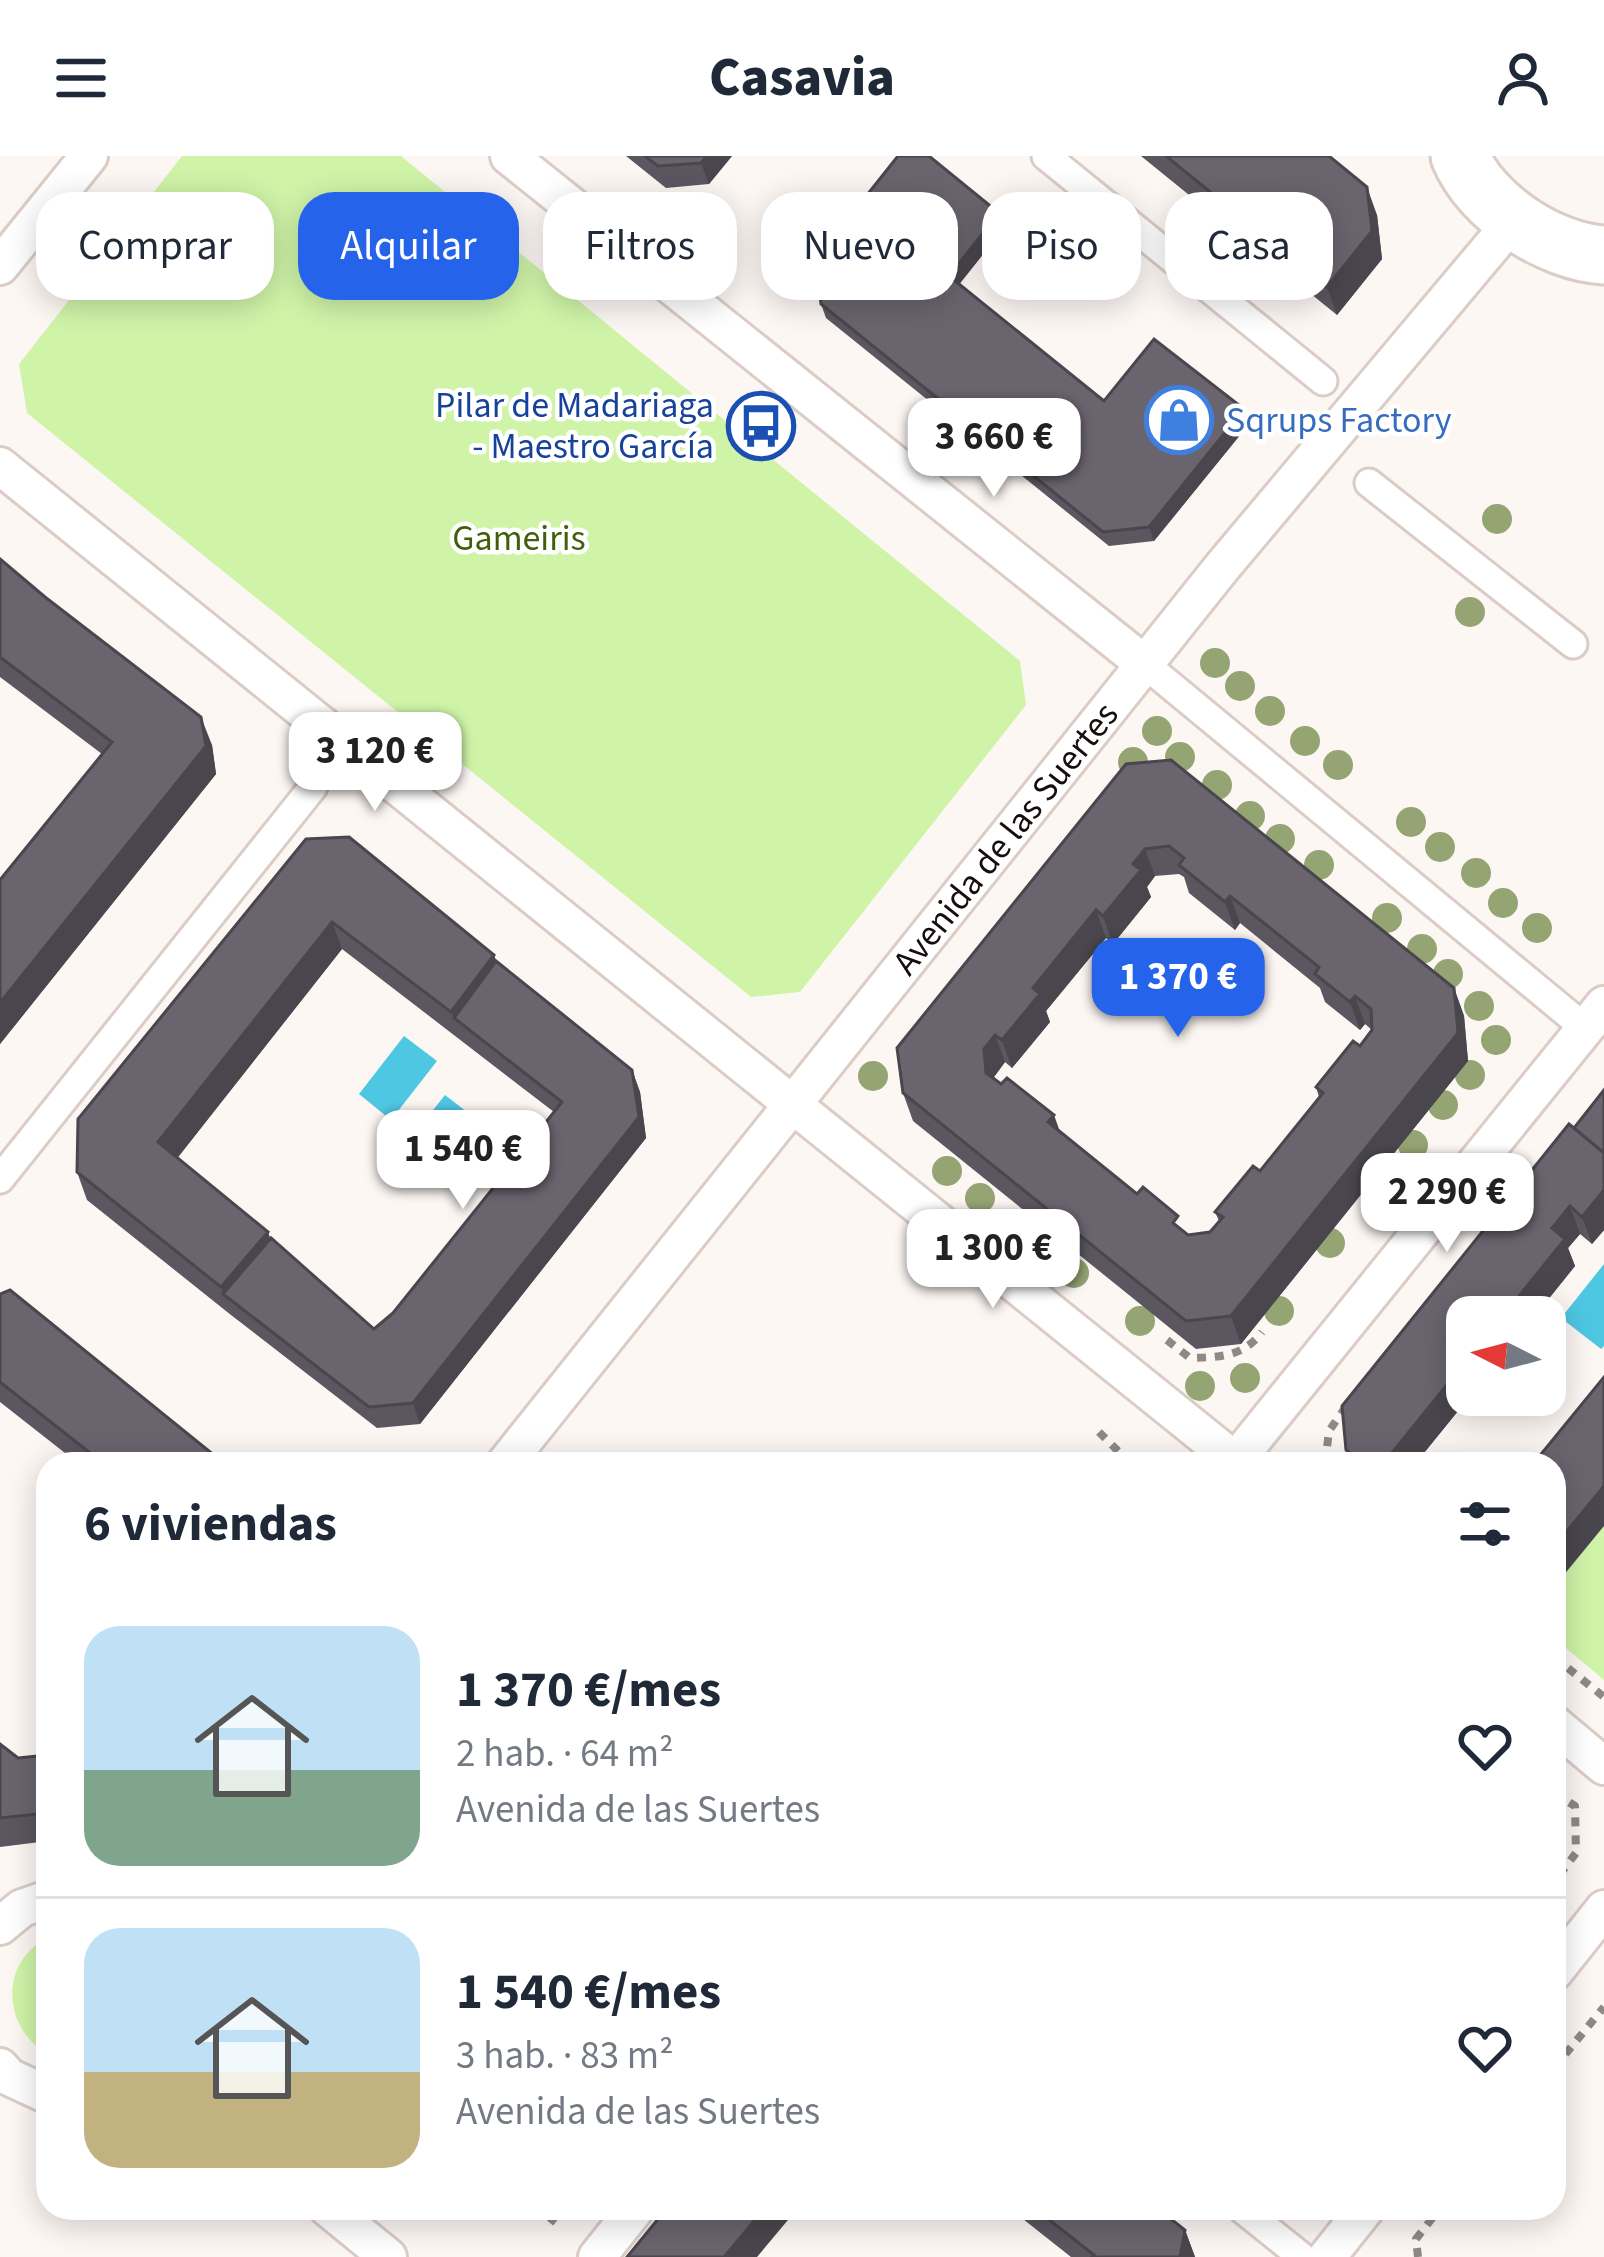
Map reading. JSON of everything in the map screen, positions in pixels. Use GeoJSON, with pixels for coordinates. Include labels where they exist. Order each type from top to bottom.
{"type":"FeatureCollection","features":[{"type":"Feature","properties":{"kind":"main road"},"geometry":{"type":"LineString","coordinates":[[1458,160],[1514,221],[1584,254],[1604,255]]}},
{"type":"Feature","properties":{"kind":"street"},"geometry":{"type":"LineString","coordinates":[[0,266],[89,156]]}},
{"type":"Feature","properties":{"kind":"street"},"geometry":{"type":"LineString","coordinates":[[509,156],[1595,1017],[1245,1452]]}},
{"type":"Feature","properties":{"kind":"street"},"geometry":{"type":"LineString","coordinates":[[1046,156],[1323,380]]}},
{"type":"Feature","properties":{"kind":"street","name":"Avenida de las Suertes"},"geometry":{"type":"LineString","coordinates":[[515,1452],[1223,566],[1514,221]]}},
{"type":"Feature","properties":{"kind":"street"},"geometry":{"type":"LineString","coordinates":[[0,466],[1222,1452]]}},
{"type":"Feature","properties":{"kind":"street"},"geometry":{"type":"LineString","coordinates":[[1370,483],[1573,644]]}},
{"type":"Feature","properties":{"kind":"street"},"geometry":{"type":"LineString","coordinates":[[0,1179],[314,787]]}},
{"type":"Feature","properties":{"kind":"street"},"geometry":{"type":"LineString","coordinates":[[1566,1734],[1604,1766]]}},
{"type":"Feature","properties":{"kind":"street"},"geometry":{"type":"LineString","coordinates":[[0,1926],[36,1903]]}},
{"type":"Feature","properties":{"kind":"street"},"geometry":{"type":"LineString","coordinates":[[1566,1957],[1604,1910]]}},
{"type":"Feature","properties":{"kind":"street"},"geometry":{"type":"LineString","coordinates":[[3,2078],[36,2090]]}},
{"type":"Feature","properties":{"kind":"street"},"geometry":{"type":"LineString","coordinates":[[343,2220],[388,2257]]}},
{"type":"Feature","properties":{"kind":"street"},"geometry":{"type":"LineString","coordinates":[[597,2257],[626,2220]]}},
{"type":"Feature","properties":{"kind":"street"},"geometry":{"type":"LineString","coordinates":[[1256,2220],[1302,2257]]}},
{"type":"Feature","properties":{"kind":"street"},"geometry":{"type":"LineString","coordinates":[[1327,2257],[1356,2220]]}},
{"type":"Feature","properties":{"kind":"path"},"geometry":{"type":"LineString","coordinates":[[1167,1340],[1190,1358],[1223,1357],[1249,1349],[1262,1332]]}},
{"type":"Feature","properties":{"kind":"path"},"geometry":{"type":"LineString","coordinates":[[1326,1452],[1329,1431],[1348,1404]]}},
{"type":"Feature","properties":{"kind":"path"},"geometry":{"type":"LineString","coordinates":[[1099,1432],[1119,1452]]}},
{"type":"Feature","properties":{"kind":"path"},"geometry":{"type":"LineString","coordinates":[[1566,1666],[1604,1696]]}},
{"type":"Feature","properties":{"kind":"path"},"geometry":{"type":"LineString","coordinates":[[1566,1800],[1575,1806],[1576,1853],[1566,1866]]}},
{"type":"Feature","properties":{"kind":"path"},"geometry":{"type":"LineString","coordinates":[[1566,2053],[1604,2007]]}},
{"type":"Feature","properties":{"kind":"path"},"geometry":{"type":"LineString","coordinates":[[550,2224],[553,2220]]}},
{"type":"Feature","properties":{"kind":"path"},"geometry":{"type":"LineString","coordinates":[[1418,2257],[1416,2239],[1431,2220]]}},
{"type":"Feature","properties":{"kind":"green space","name":"Gameiris"},"geometry":{"type":"Polygon","coordinates":[[[182,156],[401,156],[445,192],[298,192],[298,300],[519,300],[519,252],[543,272],[543,300],[578,300],[1020,661],[1026,705],[800,992],[751,997],[27,413],[19,364],[69,300],[274,300],[274,192],[154,192],[182,156]]]}},
{"type":"Feature","properties":{"kind":"green space"},"geometry":{"type":"Polygon","coordinates":[[[1604,1526],[1604,1680],[1566,1648],[1566,1572],[1604,1526]]]}},
{"type":"Feature","properties":{"kind":"green space"},"geometry":{"type":"Polygon","coordinates":[[[36,1946],[36,2044],[21,2028],[12,1994],[21,1962],[36,1946]]]}},
{"type":"Feature","properties":{"kind":"water"},"geometry":{"type":"Polygon","coordinates":[[[404,1036],[437,1061],[391,1120],[359,1094],[404,1036]]]}},
{"type":"Feature","properties":{"kind":"water"},"geometry":{"type":"Polygon","coordinates":[[[445,1095],[480,1122],[430,1186],[395,1158],[445,1095]]]}},
{"type":"Feature","properties":{"kind":"water"},"geometry":{"type":"Polygon","coordinates":[[[1604,1264],[1604,1346],[1601,1349],[1566,1322],[1566,1312],[1604,1264]]]}},
{"type":"Feature","properties":{"kind":"building"},"geometry":{"type":"Polygon","coordinates":[[[645,156],[707,156],[701,163],[658,166],[645,156]]]}},
{"type":"Feature","properties":{"kind":"building"},"geometry":{"type":"Polygon","coordinates":[[[898,156],[929,156],[982,199],[982,234],[958,265],[958,192],[869,192],[898,156]]]}},
{"type":"Feature","properties":{"kind":"building"},"geometry":{"type":"Polygon","coordinates":[[[1166,156],[1329,156],[1367,187],[1372,231],[1333,280],[1333,192],[1210,192],[1166,156]]]}},
{"type":"Feature","properties":{"kind":"building"},"geometry":{"type":"Polygon","coordinates":[[[958,283],[1104,401],[1154,339],[1244,409],[1149,527],[1103,532],[821,300],[958,300],[958,283]]]}},
{"type":"Feature","properties":{"kind":"building"},"geometry":{"type":"Polygon","coordinates":[[[0,559],[201,717],[206,746],[0,1003],[0,880],[112,742],[0,657],[0,559]]]}},
{"type":"Feature","properties":{"kind":"building"},"geometry":{"type":"Polygon","coordinates":[[[1171,760],[1454,988],[1458,1033],[1231,1316],[1186,1321],[903,1093],[897,1048],[1126,764],[1171,760]],[[1169,846],[1145,849],[1133,864],[1141,870],[1103,916],[1096,910],[1033,988],[1040,994],[1002,1040],[995,1035],[984,1049],[986,1073],[1001,1084],[1007,1078],[1054,1115],[1048,1122],[1137,1194],[1143,1187],[1178,1216],[1173,1223],[1188,1235],[1210,1232],[1223,1217],[1215,1212],[1253,1166],[1260,1171],[1323,1093],[1316,1087],[1353,1041],[1360,1046],[1372,1030],[1371,1009],[1355,996],[1350,1002],[1315,974],[1319,967],[1230,896],[1225,902],[1179,865],[1184,858],[1169,846]]]}},
{"type":"Feature","properties":{"kind":"building"},"geometry":{"type":"Polygon","coordinates":[[[349,837],[494,955],[451,1012],[332,922],[158,1142],[268,1232],[221,1287],[77,1172],[78,1119],[306,839],[349,837]]]}},
{"type":"Feature","properties":{"kind":"building"},"geometry":{"type":"Polygon","coordinates":[[[496,961],[632,1070],[639,1117],[413,1403],[369,1407],[223,1294],[271,1238],[374,1329],[393,1313],[562,1102],[454,1018],[496,961]]]}},
{"type":"Feature","properties":{"kind":"building"},"geometry":{"type":"Polygon","coordinates":[[[1604,1090],[1604,1153],[1574,1128],[1604,1090]]]}},
{"type":"Feature","properties":{"kind":"building"},"geometry":{"type":"Polygon","coordinates":[[[1569,1124],[1604,1153],[1604,1190],[1582,1217],[1570,1206],[1552,1228],[1565,1239],[1519,1296],[1446,1296],[1446,1386],[1393,1452],[1346,1450],[1342,1406],[1569,1124]]]}},
{"type":"Feature","properties":{"kind":"building"},"geometry":{"type":"Polygon","coordinates":[[[10,1290],[210,1452],[89,1452],[0,1382],[0,1294],[10,1290]]]}},
{"type":"Feature","properties":{"kind":"building"},"geometry":{"type":"Polygon","coordinates":[[[1604,1377],[1604,1486],[1566,1532],[1566,1452],[1543,1452],[1604,1377]]]}},
{"type":"Feature","properties":{"kind":"building"},"geometry":{"type":"Polygon","coordinates":[[[0,1744],[18,1758],[36,1756],[36,1814],[0,1818],[0,1744]]]}},
{"type":"Feature","properties":{"kind":"building"},"geometry":{"type":"Polygon","coordinates":[[[657,2220],[755,2220],[724,2257],[627,2257],[657,2220]]]}},
{"type":"Feature","properties":{"kind":"building"},"geometry":{"type":"Polygon","coordinates":[[[1049,2220],[1172,2220],[1185,2230],[1180,2257],[1094,2255],[1049,2220]]]}},
{"type":"Feature","properties":{"kind":"place","name":"Sqrups Factory"},"geometry":{"type":"Point","coordinates":[1179,420]}},
{"type":"Feature","properties":{"kind":"place","name":"Pilar de Madariaga - Maestro García"},"geometry":{"type":"Point","coordinates":[761,426]}}]}
